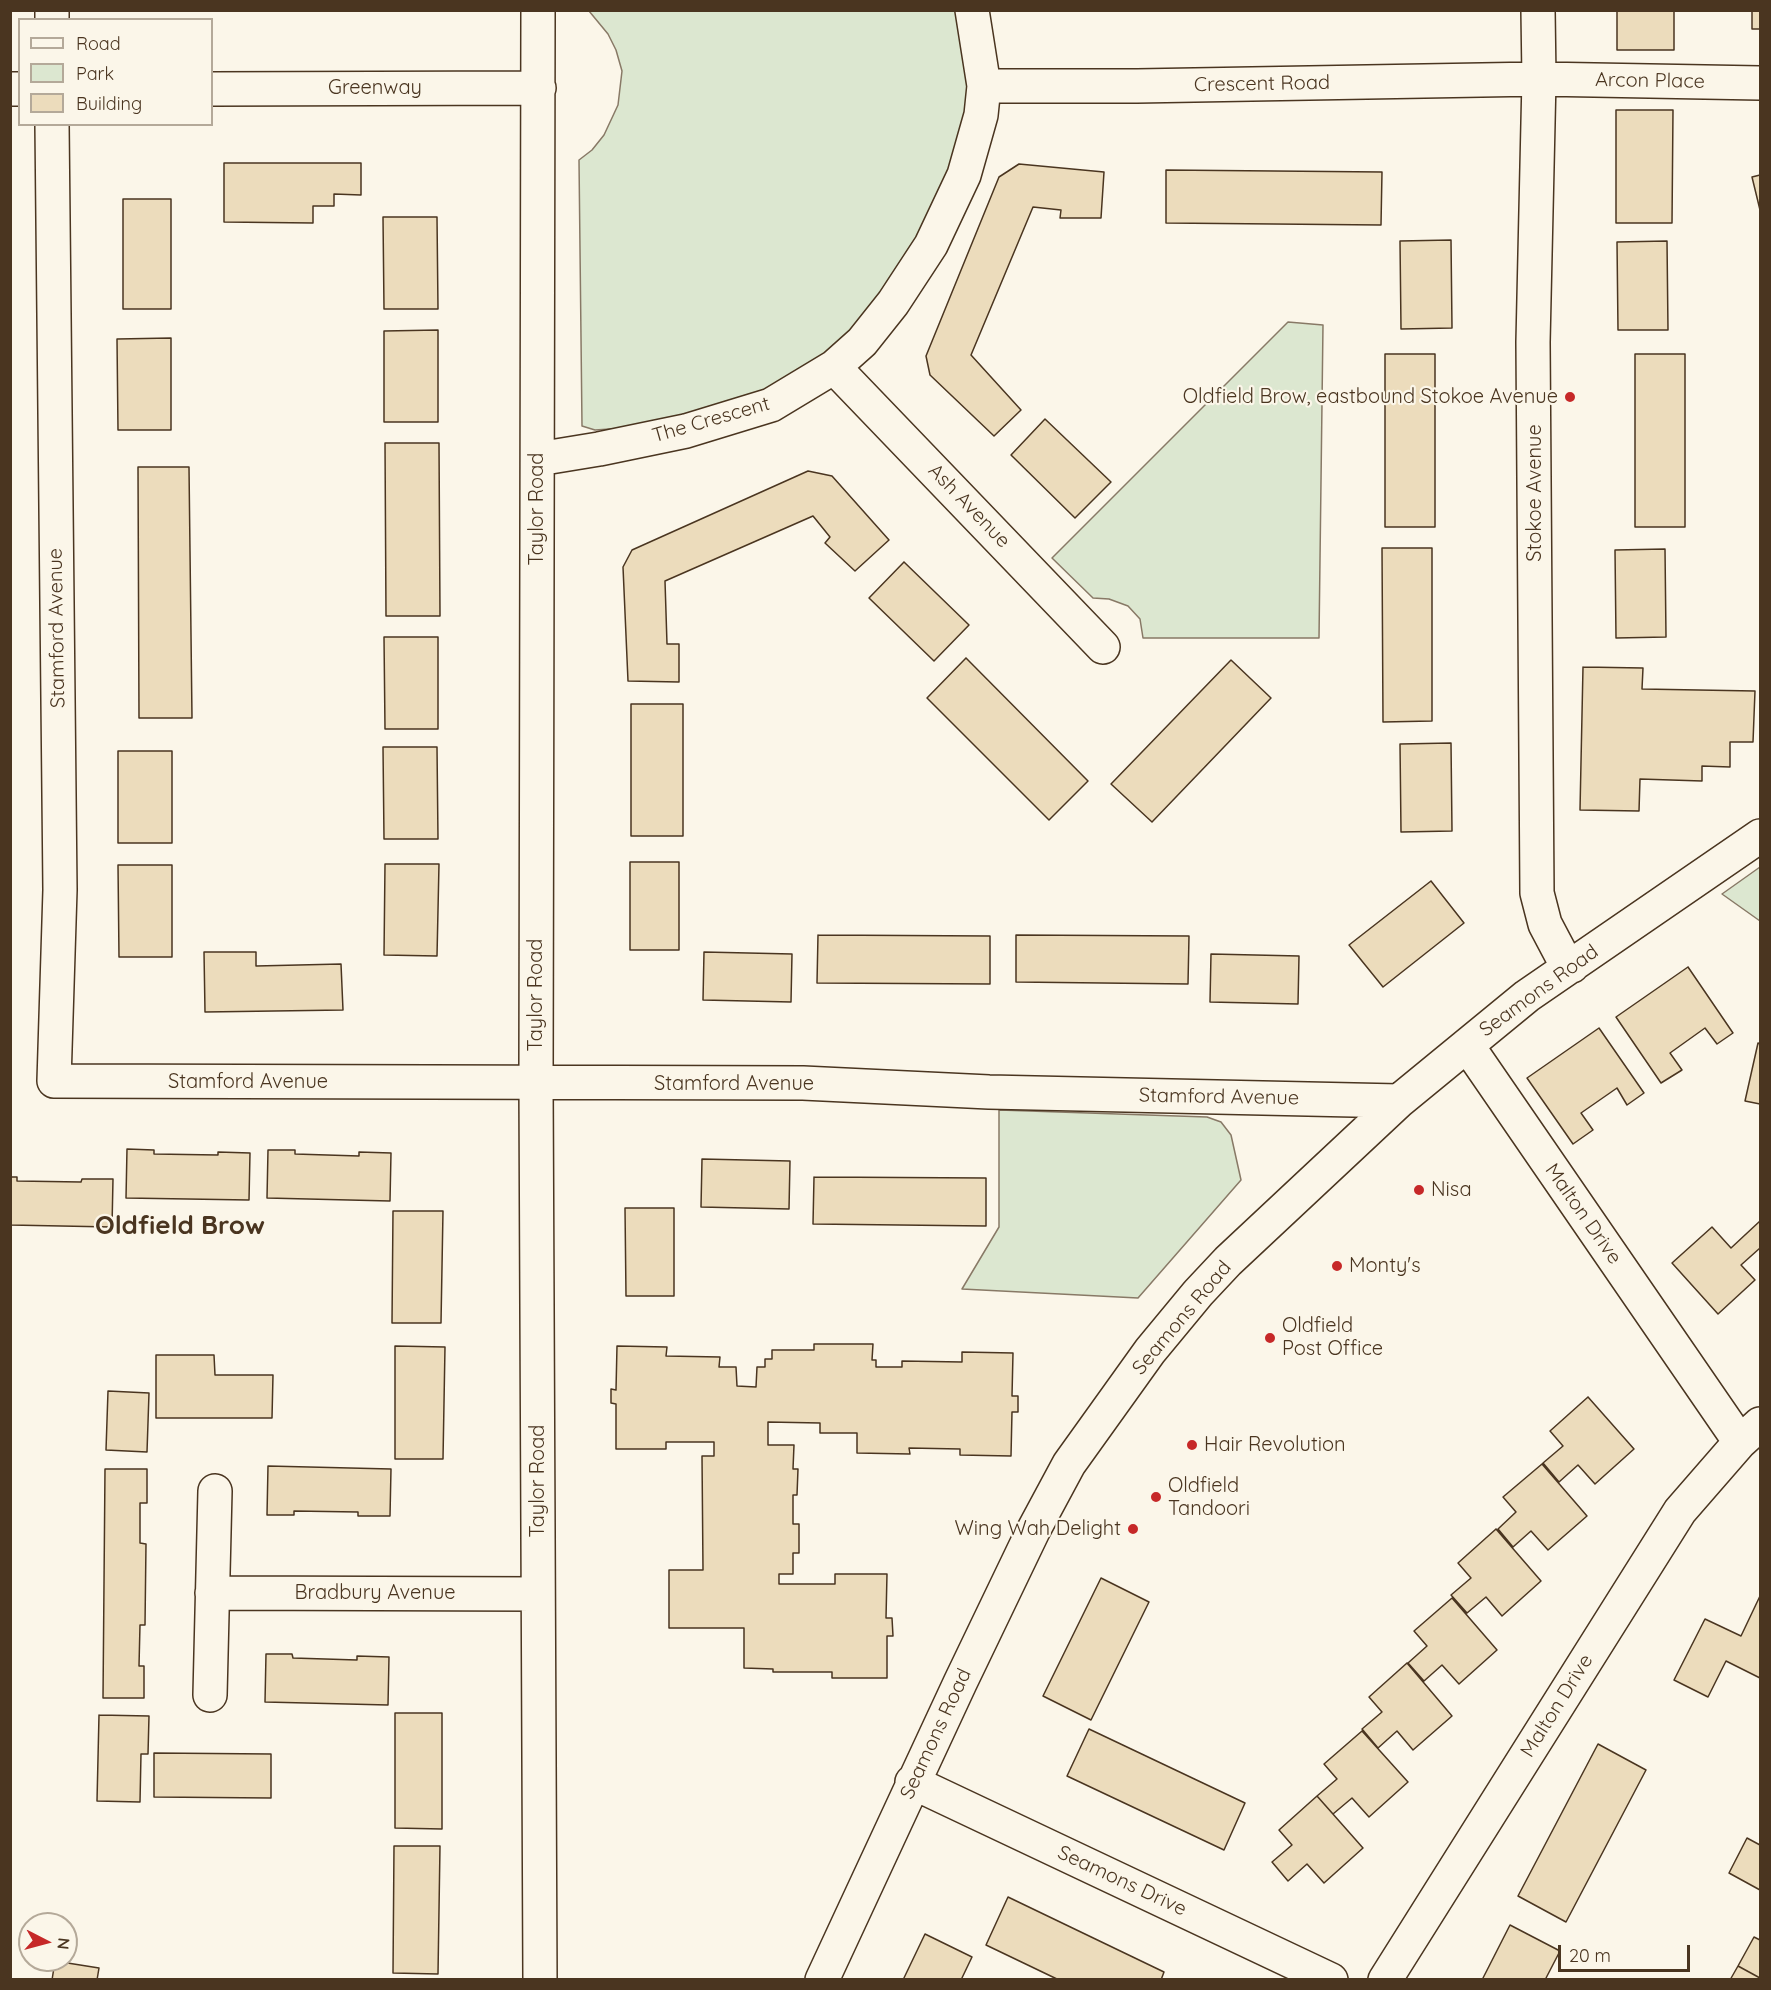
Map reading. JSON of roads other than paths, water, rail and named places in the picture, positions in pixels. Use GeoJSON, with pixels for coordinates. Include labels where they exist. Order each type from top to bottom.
{"type":"FeatureCollection","features":[{"type":"Feature","properties":{"kind":"street","name":"Taylor Road"},"geometry":{"type":"LineString","coordinates":[[538,10],[536,1083],[540,1980]]}},
{"type":"Feature","properties":{"kind":"street","name":"The Crescent"},"geometry":{"type":"LineString","coordinates":[[538,459],[599,449],[686,430],[771,405],[834,367],[862,342],[893,303],[932,245],[964,176],[981,115],[984,86],[972,10]]}},
{"type":"Feature","properties":{"kind":"street","name":"Stokoe Avenue"},"geometry":{"type":"LineString","coordinates":[[1538,10],[1539,79],[1533,342],[1537,893],[1545,924],[1564,960],[1572,966]]}},
{"type":"Feature","properties":{"kind":"street","name":"Crescent Road"},"geometry":{"type":"LineString","coordinates":[[984,86],[1149,86],[1539,79]]}},
{"type":"Feature","properties":{"kind":"street","name":"Arcon Place"},"geometry":{"type":"LineString","coordinates":[[1539,79],[1761,83]]}},
{"type":"Feature","properties":{"kind":"street","name":"Greenway"},"geometry":{"type":"LineString","coordinates":[[213,88],[539,88]]}},
{"type":"Feature","properties":{"kind":"street","name":"Stamford Avenue"},"geometry":{"type":"LineString","coordinates":[[52,126],[60,890],[54,1081],[803,1083],[989,1092],[1399,1101]]}},
{"type":"Feature","properties":{"kind":"street","name":"Ash Avenue"},"geometry":{"type":"LineString","coordinates":[[834,367],[1103,647]]}},
{"type":"Feature","properties":{"kind":"street","name":"Seamons Road"},"geometry":{"type":"LineString","coordinates":[[822,1980],[912,1782],[1033,1531],[1069,1464],[1150,1351],[1198,1293],[1228,1262],[1399,1101],[1527,996],[1761,836]]}},
{"type":"Feature","properties":{"kind":"street","name":"Malton Drive"},"geometry":{"type":"LineString","coordinates":[[1385,1980],[1680,1511],[1750,1433],[1467,1045]]}},
{"type":"Feature","properties":{"kind":"street"},"geometry":{"type":"LineString","coordinates":[[210,1695],[215,1491]]}},
{"type":"Feature","properties":{"kind":"street","name":"Bradbury Avenue"},"geometry":{"type":"LineString","coordinates":[[212,1593],[538,1594]]}},
{"type":"Feature","properties":{"kind":"street","name":"Seamons Drive"},"geometry":{"type":"LineString","coordinates":[[912,1782],[1331,1980]]}},
{"type":"Feature","properties":{"kind":"place","name":"Oldfield Brow, eastbound Stokoe Avenue"},"geometry":{"type":"Point","coordinates":[1570,397]}},
{"type":"Feature","properties":{"kind":"place","name":"Nisa"},"geometry":{"type":"Point","coordinates":[1419,1190]}},
{"type":"Feature","properties":{"kind":"place","name":"Monty's"},"geometry":{"type":"Point","coordinates":[1337,1266]}},
{"type":"Feature","properties":{"kind":"place","name":"Oldfield Post Office"},"geometry":{"type":"Point","coordinates":[1270,1338]}},
{"type":"Feature","properties":{"kind":"place","name":"Hair Revolution"},"geometry":{"type":"Point","coordinates":[1192,1445]}},
{"type":"Feature","properties":{"kind":"place","name":"Oldfield Tandoori"},"geometry":{"type":"Point","coordinates":[1156,1497]}},
{"type":"Feature","properties":{"kind":"place","name":"Wing Wah Delight"},"geometry":{"type":"Point","coordinates":[1133,1529]}},
{"type":"Feature","properties":{"kind":"district","name":"Oldfield Brow"},"geometry":{"type":"Point","coordinates":[180,1226]}}]}
